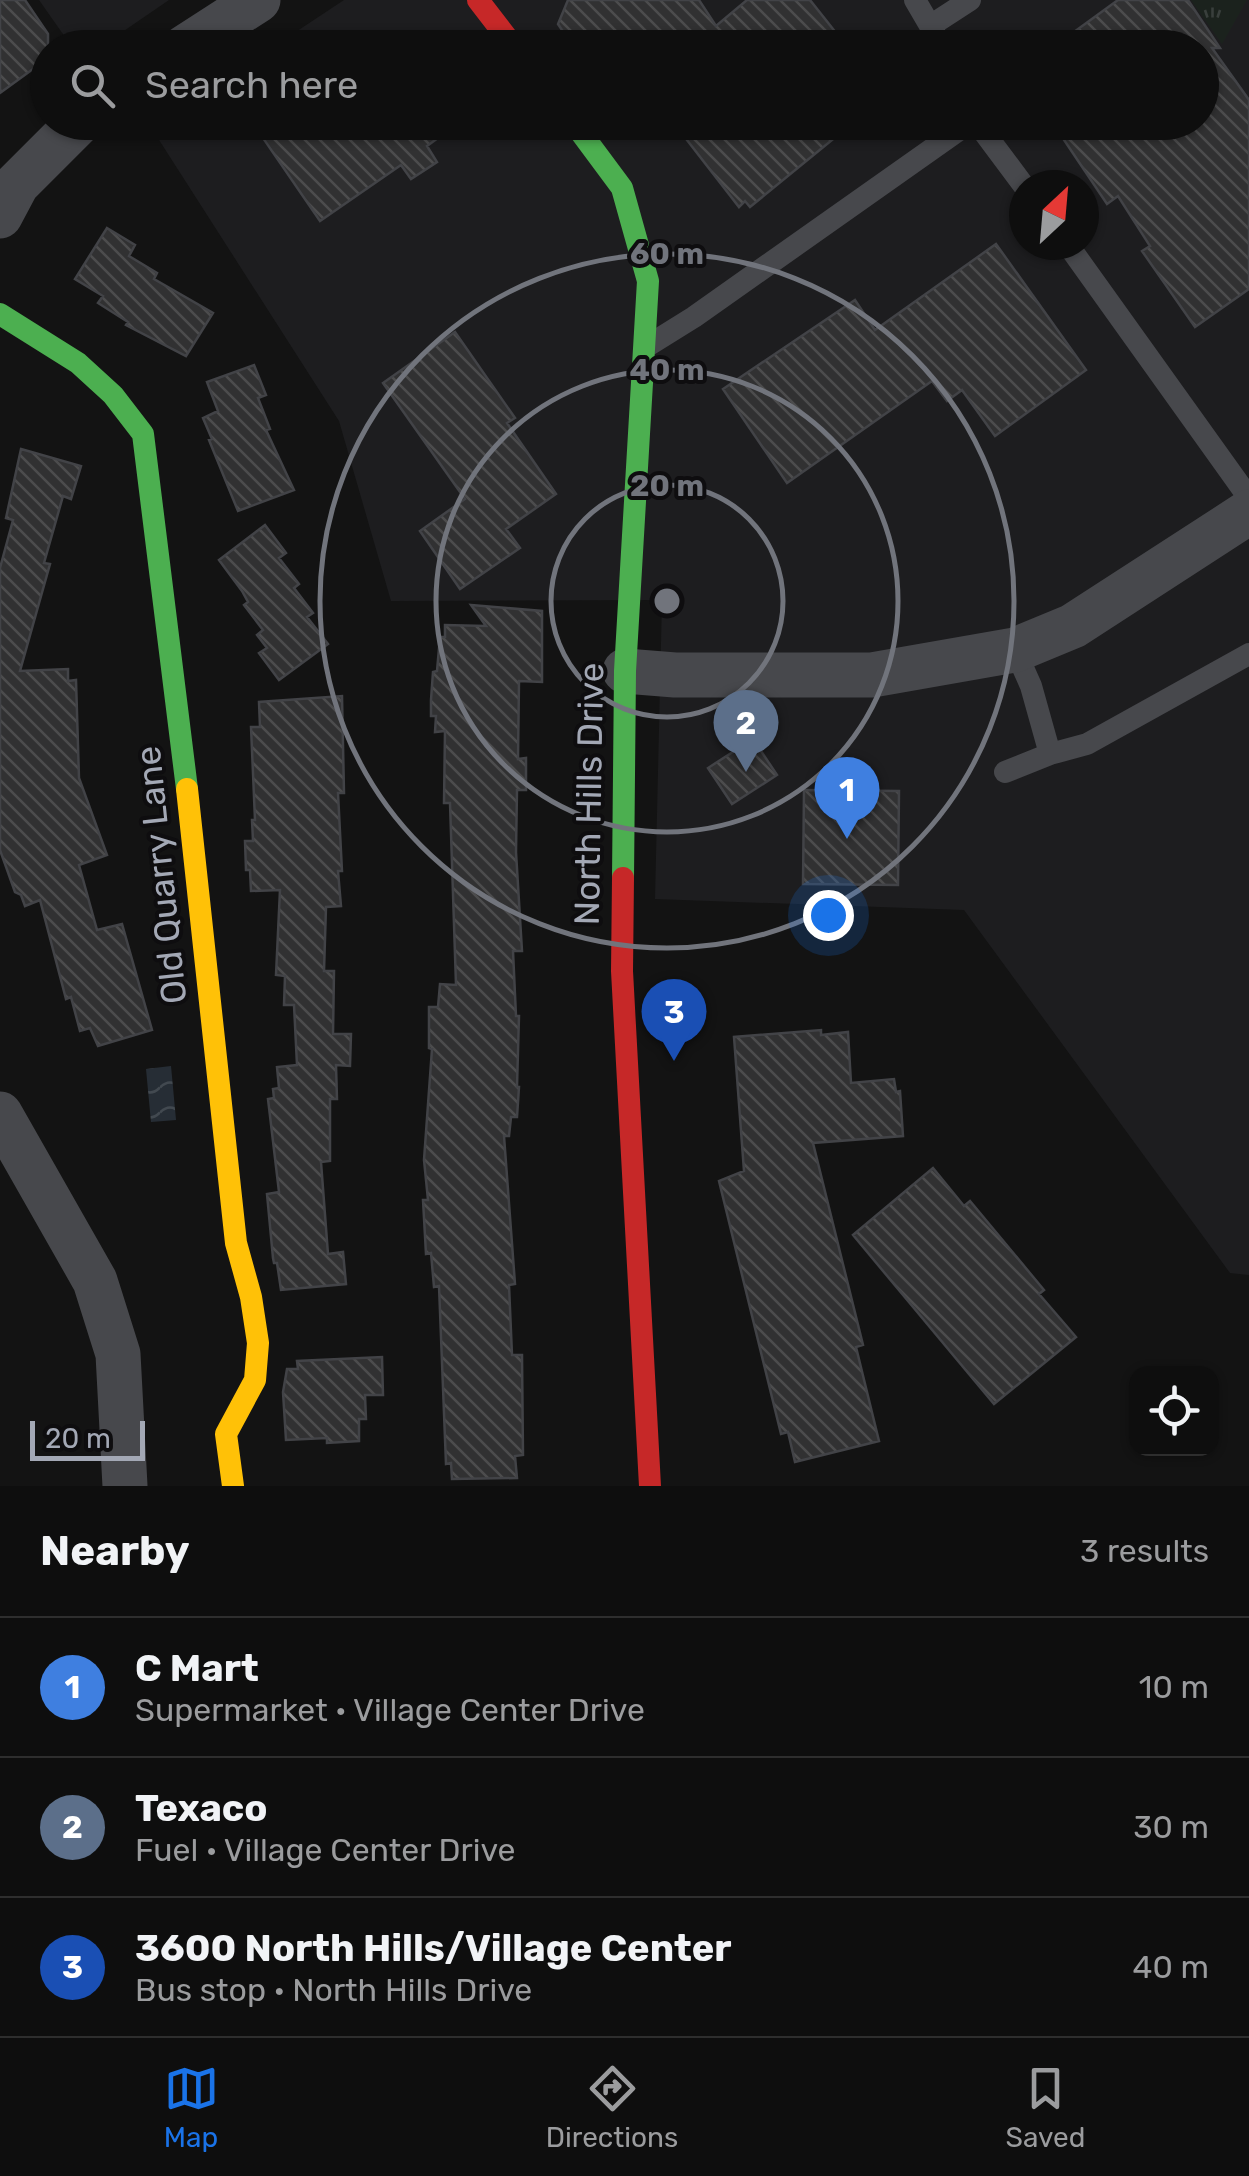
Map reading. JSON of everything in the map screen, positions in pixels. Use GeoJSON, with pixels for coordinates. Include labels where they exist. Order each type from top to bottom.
{"type":"FeatureCollection","features":[{"type":"Feature","properties":{"kind":"street"},"geometry":{"type":"LineString","coordinates":[[212,30],[258,0]]}},
{"type":"Feature","properties":{"kind":"street"},"geometry":{"type":"LineString","coordinates":[[478,0],[500,30]]}},
{"type":"Feature","properties":{"kind":"street"},"geometry":{"type":"LineString","coordinates":[[0,216],[18,184],[62,140]]}},
{"type":"Feature","properties":{"kind":"street","name":"North Hills Drive"},"geometry":{"type":"LineString","coordinates":[[586,140],[622,188],[648,280],[626,672],[622,971],[650,1486]]}},
{"type":"Feature","properties":{"kind":"street","name":"Old Quarry Lane"},"geometry":{"type":"LineString","coordinates":[[0,314],[78,363],[113,395],[142,434],[180,724],[236,1243],[251,1296],[258,1344],[255,1380],[226,1434],[233,1486]]}},
{"type":"Feature","properties":{"kind":"street"},"geometry":{"type":"LineString","coordinates":[[626,672],[872,675],[1014,650],[1074,626],[1245,517]]}},
{"type":"Feature","properties":{"kind":"street"},"geometry":{"type":"LineString","coordinates":[[0,1114],[95,1281],[118,1354],[124,1486]]}},
{"type":"Feature","properties":{"kind":"lane"},"geometry":{"type":"LineString","coordinates":[[915,0],[932,30]]}},
{"type":"Feature","properties":{"kind":"lane"},"geometry":{"type":"LineString","coordinates":[[930,26],[970,0]]}},
{"type":"Feature","properties":{"kind":"lane"},"geometry":{"type":"LineString","coordinates":[[642,349],[694,317],[943,140]]}},
{"type":"Feature","properties":{"kind":"lane"},"geometry":{"type":"LineString","coordinates":[[990,140],[1012,170]]}},
{"type":"Feature","properties":{"kind":"lane"},"geometry":{"type":"LineString","coordinates":[[1078,260],[1245,517]]}},
{"type":"Feature","properties":{"kind":"lane"},"geometry":{"type":"LineString","coordinates":[[1014,650],[1031,686],[1050,754]]}},
{"type":"Feature","properties":{"kind":"lane"},"geometry":{"type":"LineString","coordinates":[[1005,772],[1086,744],[1249,654]]}},
{"type":"Feature","properties":{"kind":"shaded area"},"geometry":{"type":"Polygon","coordinates":[[[39,0],[169,0],[125,30],[60,30],[39,0]]]}},
{"type":"Feature","properties":{"kind":"shaded area"},"geometry":{"type":"Polygon","coordinates":[[[344,0],[1249,0],[1249,1275],[1230,1273],[964,910],[655,899],[662,600],[391,601],[339,421],[159,140],[1219,140],[1219,30],[299,30],[344,0]]]}},
{"type":"Feature","properties":{"kind":"green space"},"geometry":{"type":"Polygon","coordinates":[[[1191,0],[1247,0],[1222,44],[1219,30],[1212,30],[1191,0]]]}},
{"type":"Feature","properties":{"kind":"water"},"geometry":{"type":"Polygon","coordinates":[[[171,1066],[176,1120],[151,1122],[146,1069],[171,1066]]]}},
{"type":"Feature","properties":{"kind":"building"},"geometry":{"type":"Polygon","coordinates":[[[0,0],[25,0],[45,30],[30,30],[30,71],[0,93],[0,0]]]}},
{"type":"Feature","properties":{"kind":"building"},"geometry":{"type":"Polygon","coordinates":[[[568,0],[699,0],[716,26],[747,0],[810,0],[834,30],[562,30],[558,24],[568,0]]]}},
{"type":"Feature","properties":{"kind":"building"},"geometry":{"type":"Polygon","coordinates":[[[1118,0],[1188,0],[1208,30],[1077,30],[1118,0]]]}},
{"type":"Feature","properties":{"kind":"building"},"geometry":{"type":"Polygon","coordinates":[[[1219,58],[1249,100],[1249,289],[1195,327],[1142,251],[1150,246],[1118,196],[1107,204],[1099,192],[1099,170],[1084,170],[1064,140],[1219,140],[1219,58]]]}},
{"type":"Feature","properties":{"kind":"building"},"geometry":{"type":"Polygon","coordinates":[[[264,140],[435,140],[427,146],[437,162],[411,179],[401,165],[320,221],[264,140]]]}},
{"type":"Feature","properties":{"kind":"building"},"geometry":{"type":"Polygon","coordinates":[[[687,140],[832,140],[750,207],[745,201],[739,207],[687,140]]]}},
{"type":"Feature","properties":{"kind":"building"},"geometry":{"type":"Polygon","coordinates":[[[107,228],[135,245],[129,256],[157,273],[154,279],[213,313],[186,356],[126,325],[128,322],[98,303],[103,296],[75,279],[107,228]]]}},
{"type":"Feature","properties":{"kind":"building"},"geometry":{"type":"Polygon","coordinates":[[[996,244],[1086,370],[995,436],[962,390],[947,401],[932,381],[787,483],[723,389],[855,300],[875,330],[996,244]]]}},
{"type":"Feature","properties":{"kind":"building"},"geometry":{"type":"Polygon","coordinates":[[[455,332],[515,418],[507,423],[556,494],[506,529],[520,548],[460,589],[420,531],[465,499],[383,383],[455,332]]]}},
{"type":"Feature","properties":{"kind":"building"},"geometry":{"type":"Polygon","coordinates":[[[254,365],[266,395],[258,398],[270,429],[266,430],[294,490],[238,511],[203,418],[218,411],[207,382],[254,365]]]}},
{"type":"Feature","properties":{"kind":"building"},"geometry":{"type":"Polygon","coordinates":[[[21,449],[81,466],[71,499],[63,496],[44,563],[50,564],[20,671],[68,669],[68,681],[76,680],[79,778],[107,855],[79,865],[97,930],[122,924],[152,1030],[98,1046],[90,1028],[80,1031],[71,997],[66,999],[40,900],[25,906],[21,895],[15,892],[0,850],[0,568],[13,520],[6,518],[21,449]]]}},
{"type":"Feature","properties":{"kind":"building"},"geometry":{"type":"Polygon","coordinates":[[[265,525],[286,553],[279,558],[299,584],[294,588],[313,613],[307,617],[328,644],[279,680],[259,653],[267,648],[257,635],[263,630],[219,560],[265,525]]]}},
{"type":"Feature","properties":{"kind":"building"},"geometry":{"type":"Polygon","coordinates":[[[471,605],[542,611],[542,682],[519,681],[518,759],[526,758],[526,790],[517,790],[522,951],[513,951],[519,1016],[519,1087],[517,1117],[511,1117],[509,1136],[504,1136],[515,1284],[509,1285],[512,1355],[522,1355],[523,1455],[515,1456],[517,1478],[452,1479],[451,1463],[446,1464],[439,1286],[434,1287],[431,1253],[426,1254],[423,1200],[428,1200],[424,1160],[432,1049],[429,1007],[438,1007],[440,984],[456,985],[450,803],[444,803],[445,731],[435,732],[436,716],[431,716],[433,672],[437,671],[445,625],[486,626],[471,605]]]}},
{"type":"Feature","properties":{"kind":"building"},"geometry":{"type":"Polygon","coordinates":[[[342,696],[344,793],[338,793],[341,906],[326,907],[324,971],[334,971],[333,1034],[351,1034],[350,1066],[336,1065],[337,1099],[330,1099],[330,1161],[321,1162],[328,1254],[343,1252],[346,1284],[281,1290],[273,1258],[267,1194],[279,1192],[268,1099],[274,1098],[273,1089],[279,1088],[277,1067],[297,1065],[294,1005],[284,1005],[285,976],[276,975],[280,890],[251,891],[250,870],[246,870],[245,841],[253,841],[255,820],[251,727],[260,727],[259,702],[342,696]]]}},
{"type":"Feature","properties":{"kind":"building"},"geometry":{"type":"Polygon","coordinates":[[[753,739],[777,775],[732,804],[708,768],[753,739]]]}},
{"type":"Feature","properties":{"kind":"building"},"geometry":{"type":"Polygon","coordinates":[[[804,790],[899,791],[898,885],[803,884],[804,790]]]}},
{"type":"Feature","properties":{"kind":"building"},"geometry":{"type":"Polygon","coordinates":[[[821,1030],[821,1035],[848,1032],[851,1083],[894,1079],[896,1092],[900,1091],[903,1136],[813,1143],[863,1345],[856,1347],[879,1441],[795,1462],[788,1432],[781,1434],[719,1181],[744,1171],[734,1037],[821,1030]]]}},
{"type":"Feature","properties":{"kind":"building"},"geometry":{"type":"Polygon","coordinates":[[[933,1168],[964,1206],[970,1201],[1044,1290],[1039,1294],[1076,1337],[994,1404],[853,1235],[933,1168]]]}},
{"type":"Feature","properties":{"kind":"building"},"geometry":{"type":"Polygon","coordinates":[[[382,1357],[383,1395],[365,1395],[366,1419],[359,1419],[359,1441],[286,1440],[283,1392],[287,1369],[298,1369],[297,1361],[382,1357]]]}},
{"type":"Feature","properties":{"kind":"traffic: fast"},"geometry":{"type":"LineString","coordinates":[[586,140],[622,188],[648,281],[625,671],[623,878]]}},
{"type":"Feature","properties":{"kind":"traffic: fast"},"geometry":{"type":"LineString","coordinates":[[0,314],[78,363],[113,395],[143,434],[187,789]]}},
{"type":"Feature","properties":{"kind":"traffic: slow"},"geometry":{"type":"LineString","coordinates":[[187,789],[236,1243],[251,1297],[258,1343],[255,1380],[226,1434],[233,1486]]}},
{"type":"Feature","properties":{"kind":"traffic: jam"},"geometry":{"type":"LineString","coordinates":[[478,0],[501,30]]}},
{"type":"Feature","properties":{"kind":"traffic: jam"},"geometry":{"type":"LineString","coordinates":[[623,878],[622,971],[650,1486]]}},
{"type":"Feature","properties":{"kind":"place","name":"Texaco"},"geometry":{"type":"Point","coordinates":[746,772]}},
{"type":"Feature","properties":{"kind":"place","name":"C Mart"},"geometry":{"type":"Point","coordinates":[847,839]}},
{"type":"Feature","properties":{"kind":"place","name":"3600 North Hills/Village Center"},"geometry":{"type":"Point","coordinates":[674,1061]}}]}
